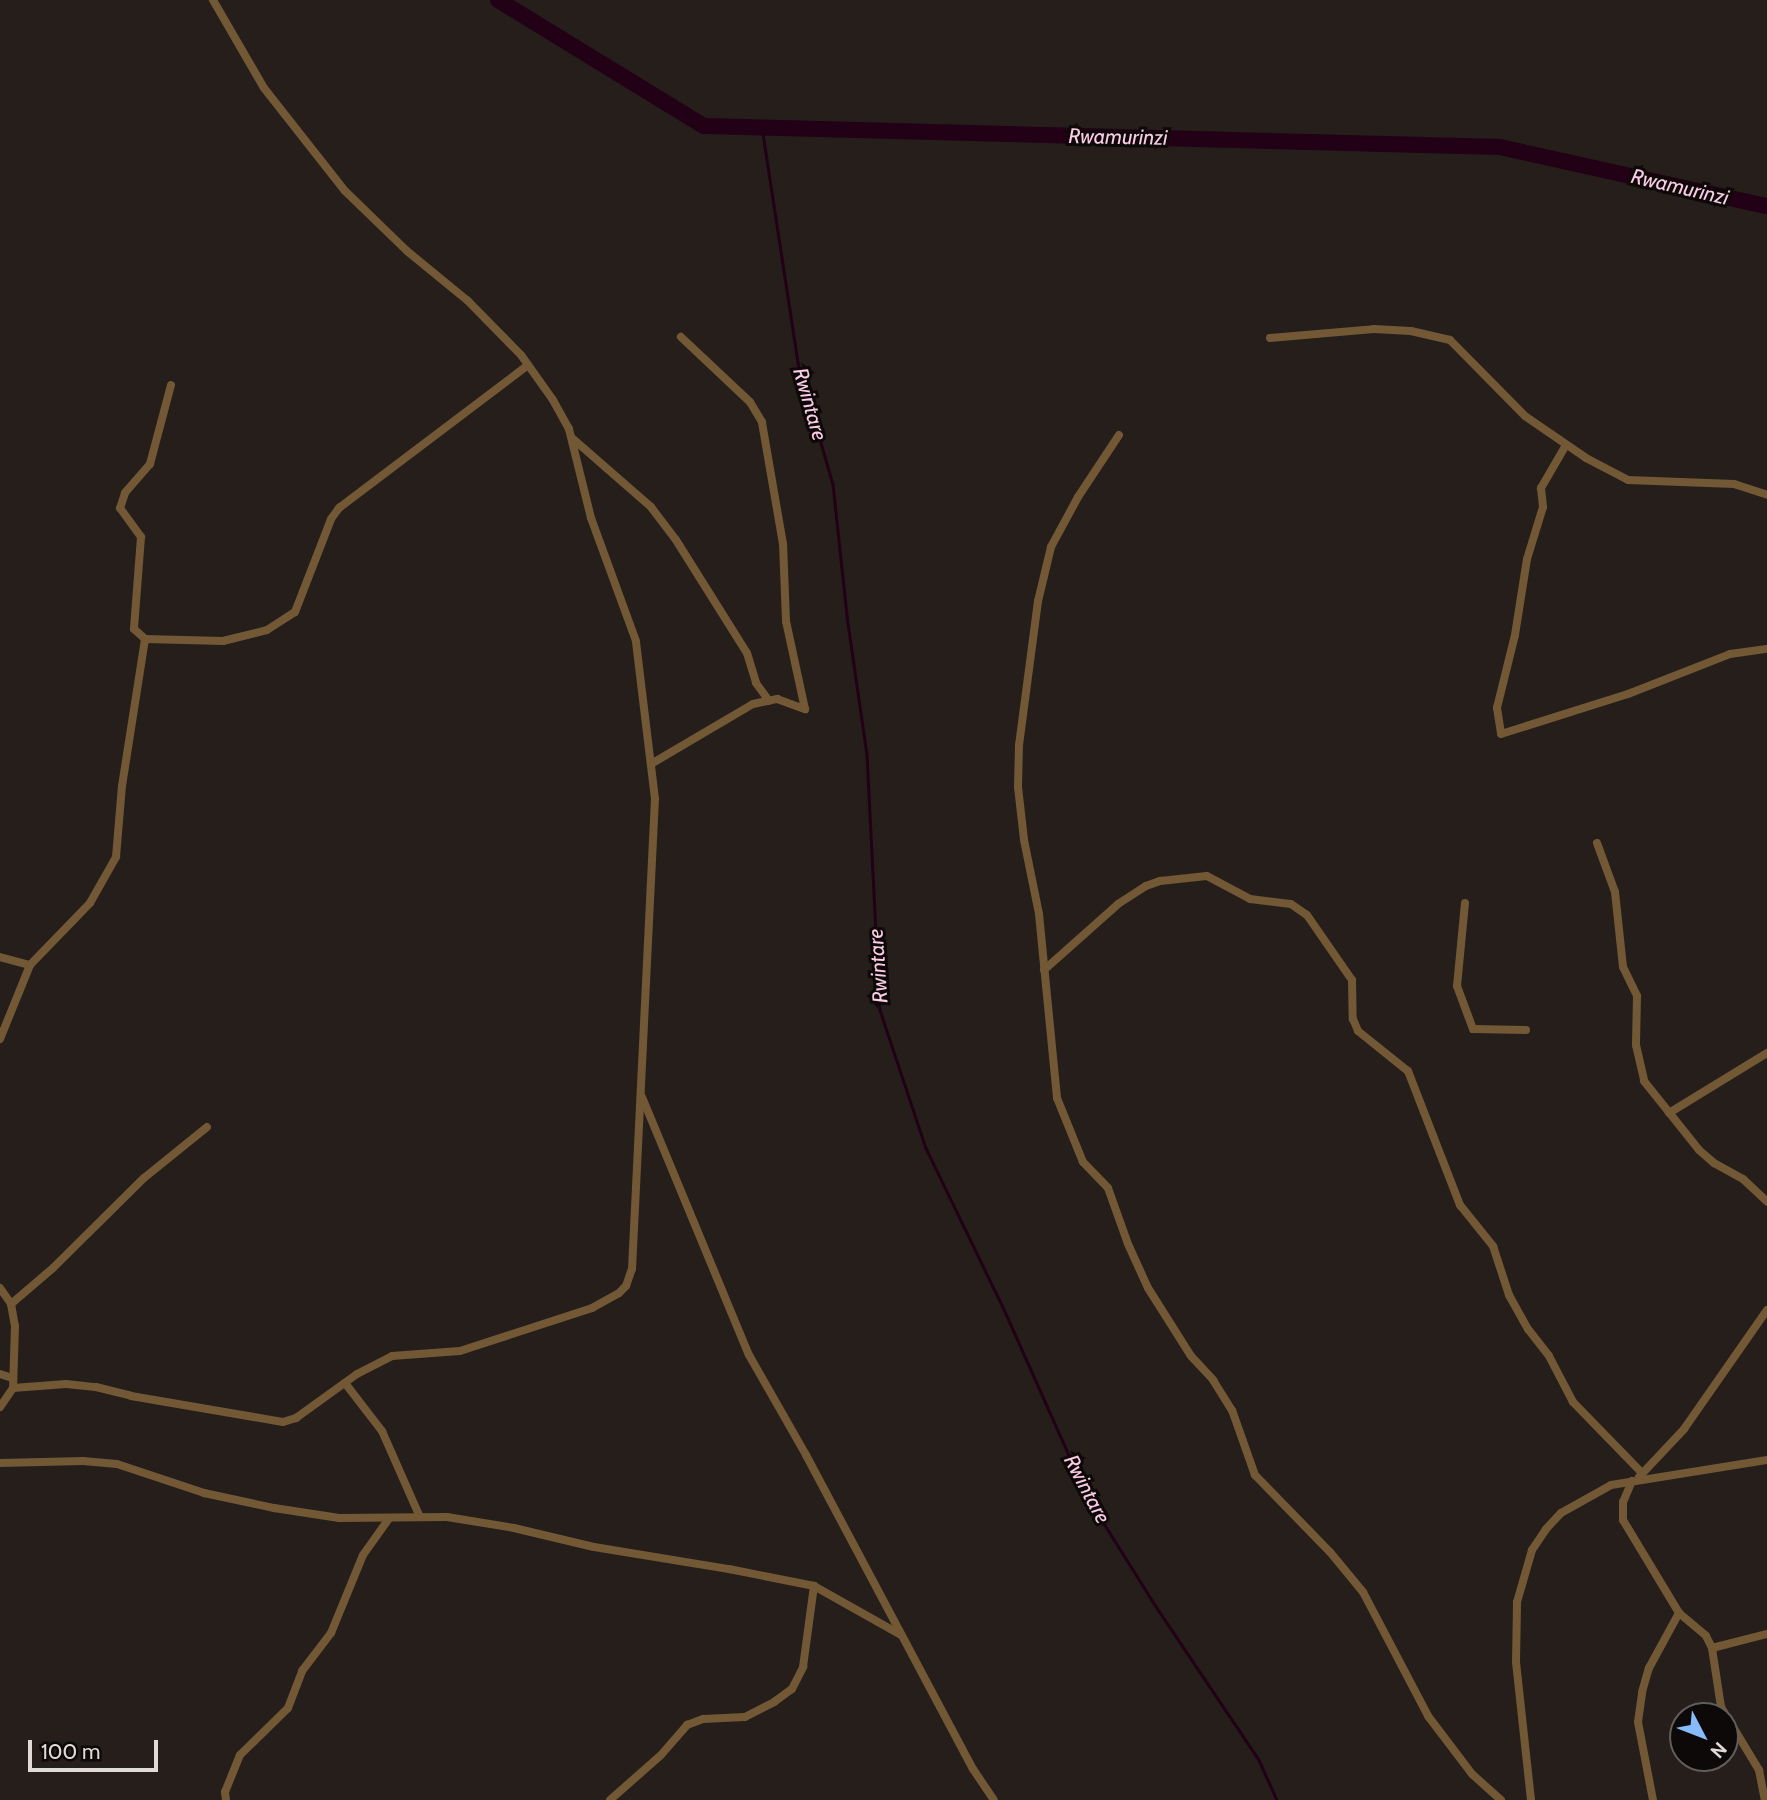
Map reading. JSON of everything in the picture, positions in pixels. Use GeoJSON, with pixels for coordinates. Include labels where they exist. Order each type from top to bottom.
{"type":"FeatureCollection","features":[{"type":"Feature","properties":{"kind":"street"},"geometry":{"type":"LineString","coordinates":[[13,1388],[66,1384],[96,1387],[273,1423],[296,1418],[345,1383],[392,1356],[460,1351],[485,1345],[592,1308],[619,1293],[632,1269],[654,799],[636,641],[591,518],[570,436],[553,400],[528,365],[468,301],[407,251],[345,191],[264,88],[236,35],[213,0]]}},
{"type":"Feature","properties":{"kind":"street"},"geometry":{"type":"LineString","coordinates":[[1270,338],[1374,329],[1412,331],[1450,340],[1525,416],[1566,445],[1629,480],[1734,484],[1767,495]]}},
{"type":"Feature","properties":{"kind":"street"},"geometry":{"type":"LineString","coordinates":[[651,764],[753,704],[777,699],[805,709],[786,621],[783,544],[765,432],[750,402],[681,337]]}},
{"type":"Feature","properties":{"kind":"street"},"geometry":{"type":"LineString","coordinates":[[171,385],[150,464],[125,493],[120,508],[141,537],[134,629],[145,639],[223,641],[267,630],[295,612],[331,519],[339,508],[528,365]]}},
{"type":"Feature","properties":{"kind":"street"},"geometry":{"type":"LineString","coordinates":[[1118,435],[1051,547],[1038,601],[1021,717],[1018,787],[1024,840],[1039,914],[1057,1098],[1083,1162],[1108,1188],[1128,1244],[1148,1287],[1191,1356],[1227,1401],[1255,1475],[1312,1532],[1363,1592],[1428,1716],[1472,1774],[1501,1800]]}},
{"type":"Feature","properties":{"kind":"street"},"geometry":{"type":"LineString","coordinates":[[570,436],[651,507],[676,540],[747,653],[756,683],[769,701]]}},
{"type":"Feature","properties":{"kind":"street"},"geometry":{"type":"LineString","coordinates":[[1566,445],[1541,488],[1543,507],[1527,559],[1515,635],[1497,708],[1501,734],[1628,694],[1730,654],[1767,649]]}},
{"type":"Feature","properties":{"kind":"street"},"geometry":{"type":"LineString","coordinates":[[0,1039],[30,965],[90,903],[116,857],[122,786],[145,639]]}},
{"type":"Feature","properties":{"kind":"street"},"geometry":{"type":"LineString","coordinates":[[1597,843],[1615,892],[1623,967],[1637,996],[1638,1064],[1644,1082],[1710,1160],[1742,1179],[1767,1201]]}},
{"type":"Feature","properties":{"kind":"street"},"geometry":{"type":"LineString","coordinates":[[1044,970],[1118,904],[1146,886],[1160,881],[1207,876],[1250,899],[1291,904],[1307,915],[1352,980],[1354,1024],[1358,1031],[1408,1071],[1460,1205],[1493,1245],[1509,1295],[1528,1329],[1549,1356],[1573,1402],[1637,1478]]}},
{"type":"Feature","properties":{"kind":"street"},"geometry":{"type":"LineString","coordinates":[[1465,903],[1457,986],[1473,1029],[1527,1030]]}},
{"type":"Feature","properties":{"kind":"street"},"geometry":{"type":"LineString","coordinates":[[0,957],[30,965]]}},
{"type":"Feature","properties":{"kind":"street"},"geometry":{"type":"LineString","coordinates":[[1669,1113],[1767,1053]]}},
{"type":"Feature","properties":{"kind":"street"},"geometry":{"type":"LineString","coordinates":[[641,1095],[749,1355],[806,1455],[973,1769],[994,1800]]}},
{"type":"Feature","properties":{"kind":"street"},"geometry":{"type":"LineString","coordinates":[[11,1304],[53,1268],[144,1178],[207,1127]]}},
{"type":"Feature","properties":{"kind":"street"},"geometry":{"type":"LineString","coordinates":[[0,1288],[11,1304],[15,1326],[13,1388],[0,1406]]}},
{"type":"Feature","properties":{"kind":"street"},"geometry":{"type":"LineString","coordinates":[[1765,1800],[1759,1770],[1721,1707],[1712,1648],[1706,1636],[1679,1613],[1623,1520],[1623,1502],[1637,1478],[1684,1429],[1767,1310]]}},
{"type":"Feature","properties":{"kind":"street"},"geometry":{"type":"LineString","coordinates":[[0,1374],[12,1378]]}},
{"type":"Feature","properties":{"kind":"street"},"geometry":{"type":"LineString","coordinates":[[345,1383],[382,1431],[420,1517]]}},
{"type":"Feature","properties":{"kind":"street"},"geometry":{"type":"LineString","coordinates":[[1531,1800],[1516,1662],[1517,1602],[1532,1550],[1546,1529],[1561,1513],[1611,1485],[1637,1478],[1767,1460]]}},
{"type":"Feature","properties":{"kind":"street"},"geometry":{"type":"LineString","coordinates":[[0,1463],[83,1461],[117,1464],[204,1493],[274,1508],[339,1518],[388,1520],[447,1517],[514,1528],[594,1547],[814,1586],[901,1635]]}},
{"type":"Feature","properties":{"kind":"street"},"geometry":{"type":"LineString","coordinates":[[226,1800],[225,1793],[240,1755],[288,1708],[302,1671],[331,1633],[363,1555],[388,1520]]}},
{"type":"Feature","properties":{"kind":"street"},"geometry":{"type":"LineString","coordinates":[[610,1800],[661,1755],[687,1725],[703,1719],[745,1717],[792,1689],[803,1667],[814,1586]]}},
{"type":"Feature","properties":{"kind":"street"},"geometry":{"type":"LineString","coordinates":[[1653,1800],[1638,1722],[1642,1692],[1649,1668],[1679,1613]]}},
{"type":"Feature","properties":{"kind":"street"},"geometry":{"type":"LineString","coordinates":[[1712,1648],[1767,1634]]}},
{"type":"Feature","properties":{"kind":"waterway","name":"Rwamurinzi"},"geometry":{"type":"LineString","coordinates":[[498,0],[704,126],[1500,147],[1767,206]]}},
{"type":"Feature","properties":{"kind":"waterway","name":"Rwintare"},"geometry":{"type":"LineString","coordinates":[[762,127],[798,363],[833,484],[847,616],[867,755],[880,1010],[926,1148],[1003,1307],[1088,1498],[1159,1611],[1259,1760],[1277,1800]]}}]}
